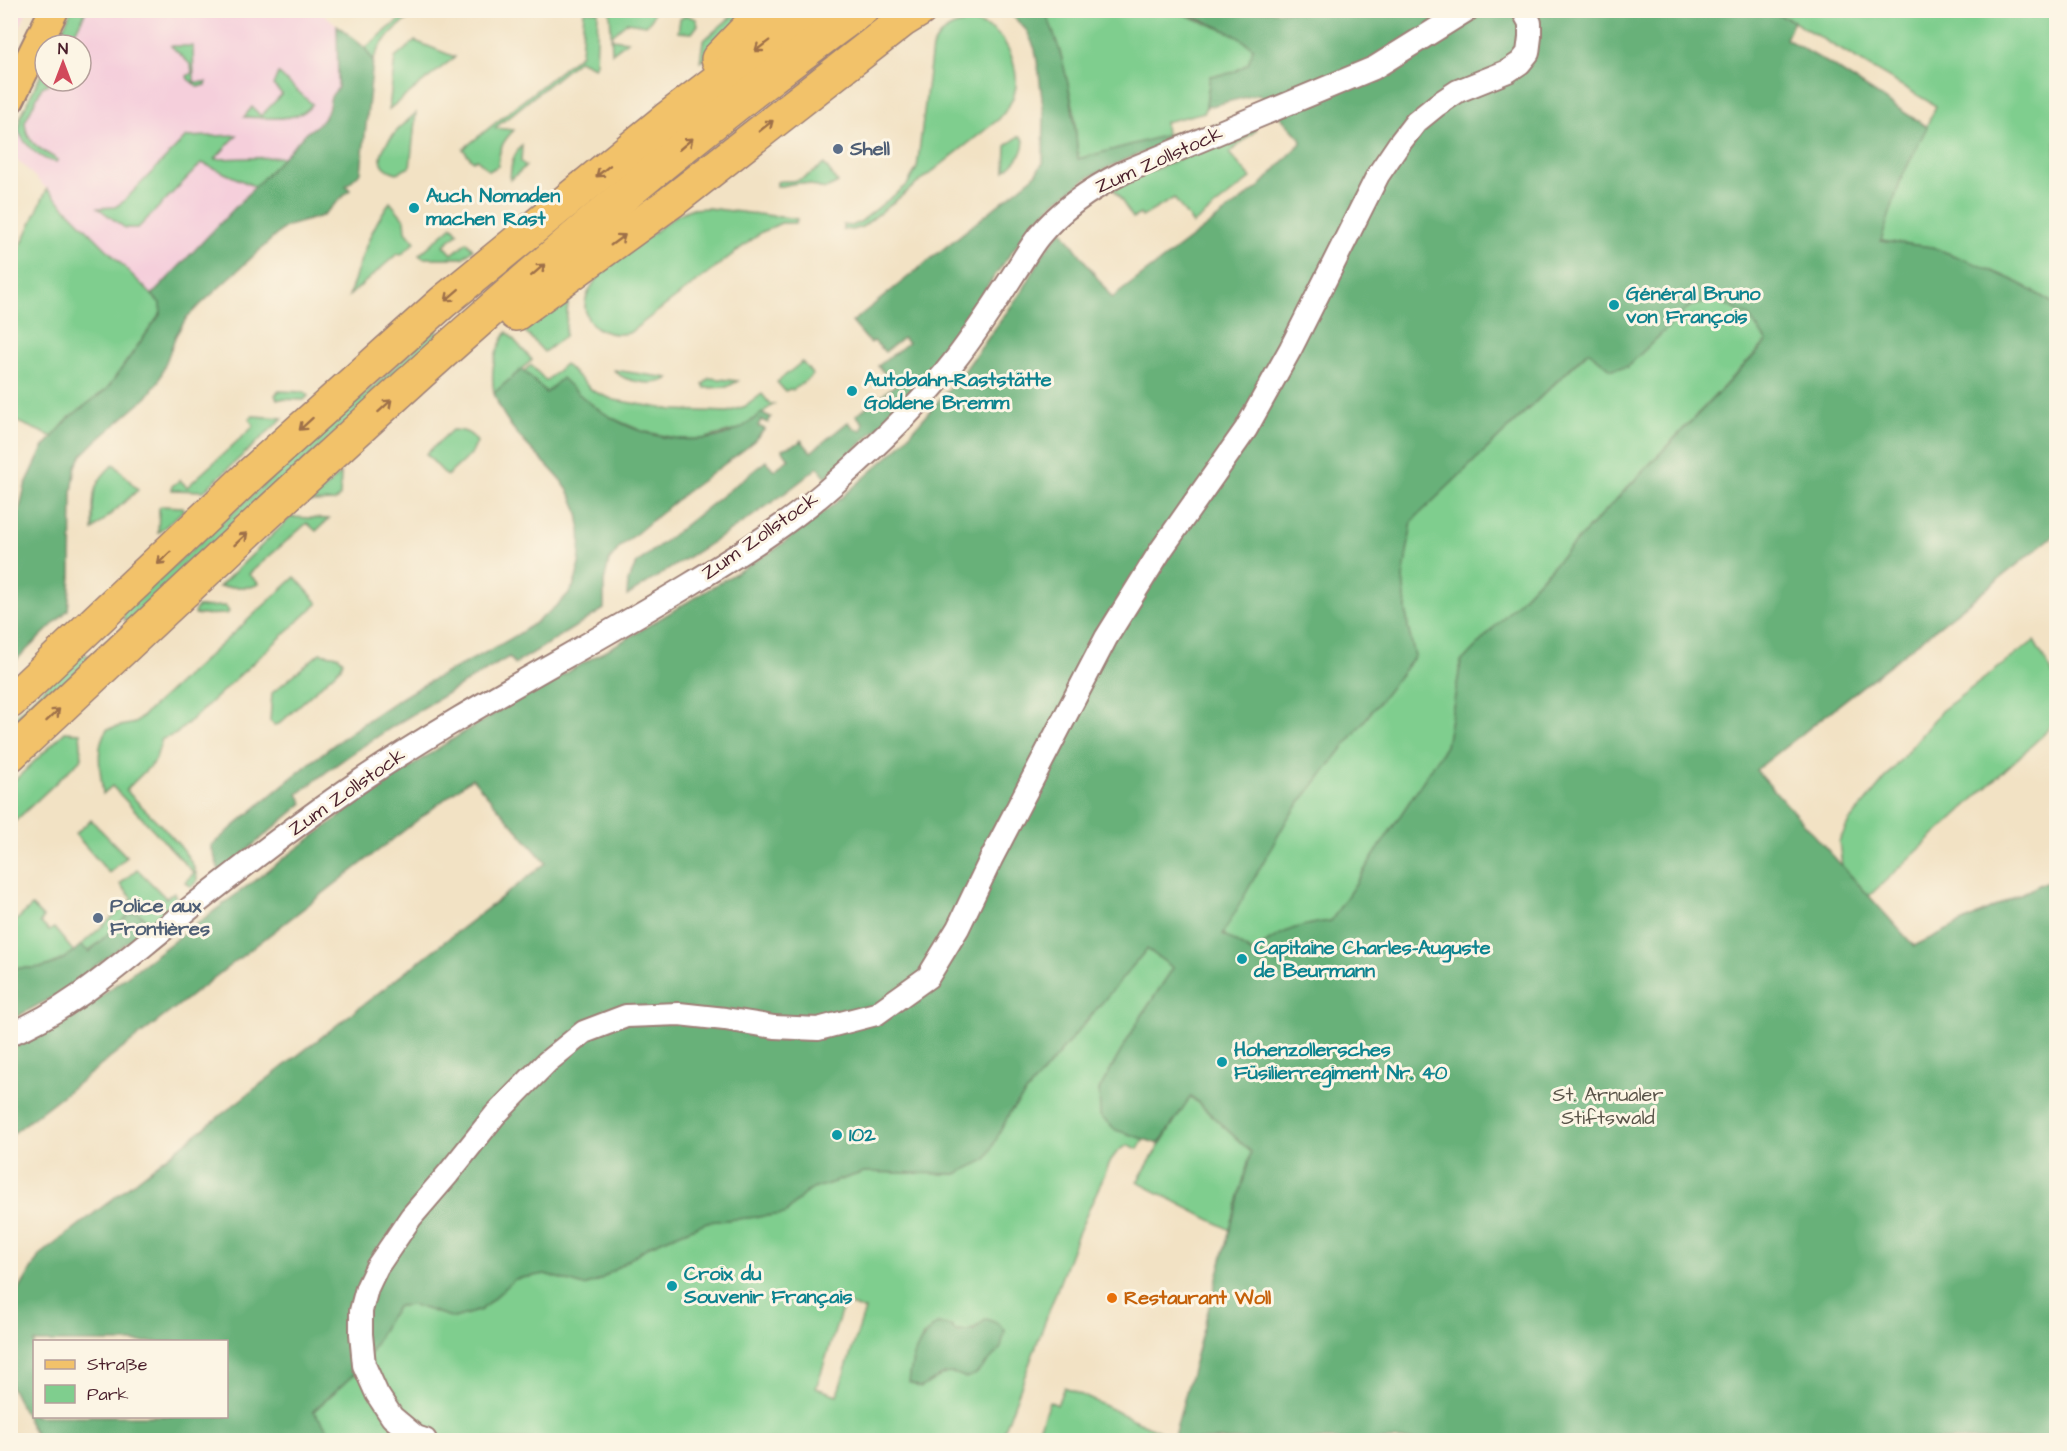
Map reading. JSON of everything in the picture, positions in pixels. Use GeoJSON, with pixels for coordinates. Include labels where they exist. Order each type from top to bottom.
{"type":"FeatureCollection","features":[{"type":"Feature","properties":{"kind":"highway"},"geometry":{"type":"LineString","coordinates":[[688,102],[715,61],[765,10]]}},
{"type":"Feature","properties":{"kind":"highway"},"geometry":{"type":"LineString","coordinates":[[10,702],[120,601],[252,473],[482,270],[688,102],[809,10]]}},
{"type":"Feature","properties":{"kind":"highway"},"geometry":{"type":"LineString","coordinates":[[10,755],[271,510],[586,228],[711,123],[861,10]]}},
{"type":"Feature","properties":{"kind":"highway"},"geometry":{"type":"LineString","coordinates":[[447,351],[468,346],[502,325],[671,202],[911,14]]}},
{"type":"Feature","properties":{"kind":"main road"},"geometry":{"type":"LineString","coordinates":[[10,99],[54,10]]}},
{"type":"Feature","properties":{"kind":"street","name":"Zum Zollstock"},"geometry":{"type":"LineString","coordinates":[[10,1034],[72,1000],[311,816],[402,753],[470,711],[622,626],[779,528],[833,485],[930,391],[989,312],[1038,236],[1095,186],[1374,68],[1467,10]]}},
{"type":"Feature","properties":{"kind":"street"},"geometry":{"type":"LineString","coordinates":[[425,1440],[416,1437],[392,1417],[377,1394],[364,1365],[361,1334],[361,1311],[367,1288],[377,1267],[411,1217],[495,1115],[547,1062],[584,1032],[626,1016],[679,1014],[774,1027],[818,1029],[876,1014],[928,977],[958,928],[991,859],[1106,638],[1161,550],[1246,429],[1291,348],[1378,175],[1416,122],[1437,105],[1458,91],[1508,71],[1520,63],[1528,53],[1526,17]]}},
{"type":"Feature","properties":{"kind":"shaded area"},"geometry":{"type":"Polygon","coordinates":[[[10,11],[27,11],[11,47],[10,11]]]}},
{"type":"Feature","properties":{"kind":"shaded area"},"geometry":{"type":"Polygon","coordinates":[[[71,11],[320,11],[337,25],[338,88],[330,96],[326,115],[318,125],[306,133],[152,295],[11,155],[11,141],[33,92],[93,93],[93,33],[61,33],[71,11]]]}},
{"type":"Feature","properties":{"kind":"green space"},"geometry":{"type":"Polygon","coordinates":[[[654,10],[652,18],[646,25],[627,22],[612,35],[612,39],[628,41],[612,53],[610,11],[654,10]]]}},
{"type":"Feature","properties":{"kind":"green space"},"geometry":{"type":"Polygon","coordinates":[[[1693,10],[2056,11],[2056,305],[2019,283],[1932,247],[1880,241],[1901,179],[1936,106],[1794,22],[1693,10]]]}},
{"type":"Feature","properties":{"kind":"green space"},"geometry":{"type":"Polygon","coordinates":[[[71,11],[86,11],[74,33],[61,33],[71,11]]]}},
{"type":"Feature","properties":{"kind":"green space"},"geometry":{"type":"Polygon","coordinates":[[[410,11],[418,11],[386,39],[373,61],[365,48],[410,11]]]}},
{"type":"Feature","properties":{"kind":"green space"},"geometry":{"type":"Polygon","coordinates":[[[584,11],[598,11],[596,65],[594,67],[579,60],[495,128],[514,130],[502,146],[498,166],[489,171],[477,159],[473,161],[463,149],[581,54],[584,11]]]}},
{"type":"Feature","properties":{"kind":"green space"},"geometry":{"type":"Polygon","coordinates":[[[738,11],[751,11],[708,57],[700,62],[703,41],[738,11]]]}},
{"type":"Feature","properties":{"kind":"green space"},"geometry":{"type":"Polygon","coordinates":[[[1008,11],[1045,11],[1064,65],[1078,159],[1178,132],[1219,124],[1124,160],[1089,177],[1058,200],[1030,226],[919,383],[885,421],[826,477],[818,467],[749,519],[627,596],[628,581],[636,564],[766,461],[774,470],[789,459],[782,449],[799,443],[801,440],[811,452],[848,422],[855,429],[862,430],[863,423],[856,415],[895,385],[878,366],[908,343],[903,338],[885,352],[874,341],[870,343],[852,322],[1033,177],[1043,163],[1044,116],[1035,49],[1027,31],[1008,11]]]}},
{"type":"Feature","properties":{"kind":"green space"},"geometry":{"type":"Polygon","coordinates":[[[1045,11],[1175,11],[1242,37],[1254,48],[1248,64],[1232,73],[1210,77],[1205,112],[1165,122],[1166,136],[1078,159],[1074,110],[1061,55],[1045,11]]]}},
{"type":"Feature","properties":{"kind":"green space","name":"St. Arnualer Stiftswald"},"geometry":{"type":"Polygon","coordinates":[[[1164,11],[1768,11],[1794,21],[1786,39],[1828,63],[1927,127],[1901,179],[1881,241],[1932,247],[2019,283],[2056,305],[2056,534],[1756,770],[1914,946],[2056,877],[2056,1440],[1173,1440],[1251,1152],[1191,1096],[1159,1144],[1116,1130],[1100,1116],[1099,1090],[1139,1020],[1173,968],[1147,949],[1010,1112],[986,1160],[956,1174],[864,1172],[807,1191],[785,1214],[707,1222],[649,1246],[598,1281],[584,1286],[545,1274],[515,1279],[481,1310],[454,1318],[413,1305],[398,1306],[387,1321],[364,1365],[313,1411],[337,1440],[38,1440],[11,1387],[10,1306],[39,1256],[546,863],[472,778],[11,1135],[11,1048],[28,1042],[70,1019],[363,799],[445,744],[774,550],[833,505],[897,449],[965,370],[1023,290],[1045,251],[1062,230],[1112,298],[1260,186],[1301,143],[1300,138],[1259,94],[1206,107],[1210,76],[1232,73],[1248,64],[1253,48],[1235,35],[1186,15],[1164,11]],[[1717,300],[1690,306],[1627,367],[1611,369],[1588,351],[1412,521],[1403,578],[1408,628],[1415,656],[1288,818],[1223,934],[1253,953],[1271,939],[1289,930],[1331,921],[1446,746],[1461,662],[1767,342],[1749,316],[1717,300]]]}},
{"type":"Feature","properties":{"kind":"green space"},"geometry":{"type":"Polygon","coordinates":[[[686,15],[696,19],[698,25],[692,33],[678,32],[680,19],[686,15]]]}},
{"type":"Feature","properties":{"kind":"green space"},"geometry":{"type":"Polygon","coordinates":[[[975,22],[999,35],[1009,51],[1015,69],[1016,87],[1008,108],[999,119],[862,227],[852,230],[843,229],[843,225],[852,226],[860,222],[907,185],[917,168],[932,48],[949,28],[975,22]]]}},
{"type":"Feature","properties":{"kind":"green space"},"geometry":{"type":"Polygon","coordinates":[[[337,25],[365,48],[373,61],[361,172],[346,186],[350,190],[322,216],[285,227],[187,317],[176,335],[159,381],[146,398],[82,455],[76,466],[72,492],[71,577],[68,610],[11,665],[11,547],[25,486],[43,448],[70,417],[107,389],[161,313],[160,303],[152,295],[306,133],[324,118],[330,99],[338,88],[337,25]]]}},
{"type":"Feature","properties":{"kind":"green space"},"geometry":{"type":"Polygon","coordinates":[[[415,41],[455,57],[389,109],[395,58],[415,41]]]}},
{"type":"Feature","properties":{"kind":"green space"},"geometry":{"type":"Polygon","coordinates":[[[171,46],[193,46],[194,82],[207,82],[206,85],[198,87],[188,79],[187,76],[192,73],[191,65],[171,46]]]}},
{"type":"Feature","properties":{"kind":"green space"},"geometry":{"type":"Polygon","coordinates":[[[278,73],[312,104],[306,110],[290,117],[244,117],[252,107],[261,116],[282,94],[273,85],[278,73]]]}},
{"type":"Feature","properties":{"kind":"green space"},"geometry":{"type":"Polygon","coordinates":[[[33,91],[33,93],[39,93],[25,122],[26,130],[32,141],[58,160],[56,162],[34,152],[25,142],[19,132],[20,118],[33,91]]]}},
{"type":"Feature","properties":{"kind":"green space"},"geometry":{"type":"Polygon","coordinates":[[[416,113],[410,167],[397,173],[386,168],[381,161],[382,152],[394,134],[416,113]]]}},
{"type":"Feature","properties":{"kind":"green space"},"geometry":{"type":"Polygon","coordinates":[[[1252,127],[1256,130],[1229,153],[1251,178],[1193,224],[1174,198],[1142,217],[1140,214],[1133,218],[1113,188],[1252,127]]]}},
{"type":"Feature","properties":{"kind":"green space"},"geometry":{"type":"Polygon","coordinates":[[[237,135],[215,159],[285,157],[256,187],[202,163],[138,228],[125,228],[98,208],[115,207],[123,202],[186,137],[237,135]]]}},
{"type":"Feature","properties":{"kind":"green space"},"geometry":{"type":"Polygon","coordinates":[[[1018,137],[1024,140],[1022,150],[1016,161],[1005,171],[1006,146],[1018,137]]]}},
{"type":"Feature","properties":{"kind":"green space"},"geometry":{"type":"Polygon","coordinates":[[[522,145],[521,162],[526,166],[510,180],[513,161],[522,145]]]}},
{"type":"Feature","properties":{"kind":"green space"},"geometry":{"type":"Polygon","coordinates":[[[824,164],[838,183],[823,189],[801,183],[777,186],[777,182],[804,178],[824,164]]]}},
{"type":"Feature","properties":{"kind":"green space"},"geometry":{"type":"Polygon","coordinates":[[[47,189],[160,303],[161,313],[107,389],[70,417],[53,437],[11,419],[10,249],[18,252],[47,189]]]}},
{"type":"Feature","properties":{"kind":"green space"},"geometry":{"type":"Polygon","coordinates":[[[390,202],[405,220],[406,231],[415,242],[401,255],[397,254],[349,296],[371,235],[390,202]]]}},
{"type":"Feature","properties":{"kind":"green space"},"geometry":{"type":"Polygon","coordinates":[[[708,208],[797,219],[796,223],[781,223],[762,232],[629,333],[604,331],[591,323],[585,309],[586,299],[600,274],[675,216],[690,209],[708,208]]]}},
{"type":"Feature","properties":{"kind":"green space"},"geometry":{"type":"Polygon","coordinates":[[[452,226],[458,233],[444,245],[452,254],[467,242],[473,249],[463,258],[423,258],[419,255],[452,226]]]}},
{"type":"Feature","properties":{"kind":"green space"},"geometry":{"type":"Polygon","coordinates":[[[580,277],[568,303],[565,336],[544,352],[520,326],[580,277]]]}},
{"type":"Feature","properties":{"kind":"green space"},"geometry":{"type":"Polygon","coordinates":[[[1717,300],[1749,316],[1767,341],[1461,662],[1446,746],[1331,921],[1310,924],[1289,931],[1270,940],[1253,953],[1222,934],[1288,818],[1415,656],[1408,628],[1403,578],[1412,521],[1589,351],[1611,369],[1627,367],[1690,306],[1717,300]]]}},
{"type":"Feature","properties":{"kind":"green space"},"geometry":{"type":"Polygon","coordinates":[[[437,329],[439,338],[129,622],[124,620],[123,611],[437,329]]]}},
{"type":"Feature","properties":{"kind":"green space"},"geometry":{"type":"Polygon","coordinates":[[[507,332],[532,360],[494,393],[494,361],[507,332]]]}},
{"type":"Feature","properties":{"kind":"green space"},"geometry":{"type":"Polygon","coordinates":[[[802,362],[813,375],[793,390],[785,391],[777,382],[802,362]]]}},
{"type":"Feature","properties":{"kind":"green space"},"geometry":{"type":"Polygon","coordinates":[[[565,364],[593,391],[614,400],[673,410],[728,412],[746,406],[762,394],[770,404],[774,404],[740,429],[702,439],[680,439],[642,431],[609,417],[586,400],[547,393],[524,371],[531,365],[546,381],[565,364]]]}},
{"type":"Feature","properties":{"kind":"green space"},"geometry":{"type":"Polygon","coordinates":[[[522,369],[546,393],[562,378],[602,412],[623,424],[656,435],[690,439],[707,438],[739,429],[762,413],[771,417],[768,423],[761,420],[758,426],[765,429],[749,446],[685,493],[620,547],[609,561],[604,582],[604,609],[515,664],[509,657],[348,756],[298,794],[303,803],[220,873],[211,846],[285,783],[362,724],[435,678],[517,635],[553,609],[569,593],[579,566],[579,522],[574,502],[561,481],[511,426],[494,393],[522,369]]]}},
{"type":"Feature","properties":{"kind":"green space"},"geometry":{"type":"Polygon","coordinates":[[[614,370],[669,378],[649,383],[633,381],[614,370]]]}},
{"type":"Feature","properties":{"kind":"green space"},"geometry":{"type":"Polygon","coordinates":[[[709,378],[738,381],[727,387],[705,388],[703,385],[709,378]]]}},
{"type":"Feature","properties":{"kind":"green space"},"geometry":{"type":"Polygon","coordinates":[[[279,391],[304,392],[308,396],[304,400],[277,399],[275,395],[279,391]]]}},
{"type":"Feature","properties":{"kind":"green space"},"geometry":{"type":"Polygon","coordinates":[[[253,416],[283,418],[204,491],[172,490],[172,486],[180,480],[187,487],[254,426],[249,419],[253,416]]]}},
{"type":"Feature","properties":{"kind":"green space"},"geometry":{"type":"Polygon","coordinates":[[[452,430],[466,432],[477,442],[472,453],[447,476],[426,454],[452,430]]]}},
{"type":"Feature","properties":{"kind":"green space"},"geometry":{"type":"Polygon","coordinates":[[[114,464],[138,490],[93,530],[93,502],[96,487],[114,464]]]}},
{"type":"Feature","properties":{"kind":"green space"},"geometry":{"type":"Polygon","coordinates":[[[341,473],[340,496],[335,501],[310,502],[341,473]]]}},
{"type":"Feature","properties":{"kind":"green space"},"geometry":{"type":"Polygon","coordinates":[[[161,506],[183,507],[184,510],[158,533],[159,508],[161,506]]]}},
{"type":"Feature","properties":{"kind":"green space"},"geometry":{"type":"Polygon","coordinates":[[[291,517],[329,519],[316,531],[307,523],[249,574],[259,584],[251,587],[219,587],[291,517]]]}},
{"type":"Feature","properties":{"kind":"green space"},"geometry":{"type":"Polygon","coordinates":[[[295,577],[318,603],[176,734],[162,739],[155,761],[126,790],[169,833],[189,858],[197,881],[191,887],[185,882],[194,873],[112,786],[103,794],[99,752],[103,736],[107,729],[135,723],[295,577]]]}},
{"type":"Feature","properties":{"kind":"green space"},"geometry":{"type":"Polygon","coordinates":[[[226,606],[229,612],[226,614],[197,615],[194,613],[197,607],[226,606]]]}},
{"type":"Feature","properties":{"kind":"green space"},"geometry":{"type":"Polygon","coordinates":[[[2034,641],[2056,679],[2056,717],[2046,732],[1869,896],[1842,866],[1839,842],[1849,822],[1941,711],[2034,641]]]}},
{"type":"Feature","properties":{"kind":"green space"},"geometry":{"type":"Polygon","coordinates":[[[320,653],[338,656],[343,661],[341,667],[279,724],[274,725],[270,721],[272,693],[320,653]]]}},
{"type":"Feature","properties":{"kind":"green space"},"geometry":{"type":"Polygon","coordinates":[[[84,654],[90,658],[11,740],[11,720],[75,657],[84,654]]]}},
{"type":"Feature","properties":{"kind":"green space"},"geometry":{"type":"Polygon","coordinates":[[[65,732],[80,733],[82,758],[11,825],[11,784],[65,732]]]}},
{"type":"Feature","properties":{"kind":"green space"},"geometry":{"type":"Polygon","coordinates":[[[91,820],[127,857],[109,873],[75,834],[91,820]]]}},
{"type":"Feature","properties":{"kind":"green space"},"geometry":{"type":"Polygon","coordinates":[[[137,869],[166,898],[174,892],[175,905],[152,924],[137,912],[131,913],[88,952],[81,945],[133,899],[120,884],[137,869]]]}},
{"type":"Feature","properties":{"kind":"green space"},"geometry":{"type":"Polygon","coordinates":[[[32,906],[44,918],[40,922],[49,931],[54,928],[74,952],[44,967],[11,968],[10,926],[32,906]]]}},
{"type":"Feature","properties":{"kind":"green space"},"geometry":{"type":"Polygon","coordinates":[[[137,912],[152,924],[56,995],[11,1020],[11,968],[49,966],[57,963],[81,945],[89,952],[130,913],[137,912]]]}},
{"type":"Feature","properties":{"kind":"green space"},"geometry":{"type":"Polygon","coordinates":[[[1147,949],[1173,968],[1139,1020],[1099,1090],[1116,1130],[1144,1139],[1138,1149],[1128,1145],[1118,1151],[1111,1160],[1077,1236],[1001,1440],[337,1440],[313,1412],[364,1365],[387,1321],[398,1306],[413,1305],[454,1318],[481,1310],[515,1279],[545,1274],[584,1286],[598,1281],[649,1246],[707,1222],[785,1214],[807,1191],[864,1172],[956,1174],[985,1160],[1010,1112],[1147,949]],[[844,1303],[816,1388],[837,1395],[865,1310],[844,1303]],[[986,1319],[973,1329],[963,1332],[937,1324],[923,1336],[912,1361],[944,1373],[955,1372],[986,1319]]]}},
{"type":"Feature","properties":{"kind":"green space"},"geometry":{"type":"Polygon","coordinates":[[[1190,1096],[1251,1152],[1230,1230],[1137,1182],[1190,1096]]]}},
{"type":"Feature","properties":{"kind":"green space"},"geometry":{"type":"Polygon","coordinates":[[[986,1319],[997,1323],[1005,1330],[1001,1348],[976,1374],[966,1378],[952,1373],[942,1375],[920,1388],[909,1382],[916,1350],[924,1337],[937,1324],[951,1326],[956,1332],[974,1330],[986,1319]]]}},
{"type":"Feature","properties":{"kind":"green space"},"geometry":{"type":"Polygon","coordinates":[[[1064,1387],[1174,1438],[1173,1440],[1035,1440],[1049,1401],[1057,1405],[1064,1387]]]}},
{"type":"Feature","properties":{"kind":"place","name":"Shell"},"geometry":{"type":"Point","coordinates":[838,149]}},
{"type":"Feature","properties":{"kind":"place","name":"Auch Nomaden machen Rast"},"geometry":{"type":"Point","coordinates":[414,208]}},
{"type":"Feature","properties":{"kind":"place","name":"Général Bruno von François"},"geometry":{"type":"Point","coordinates":[1614,305]}},
{"type":"Feature","properties":{"kind":"place","name":"Autobahn-Raststätte Goldene Bremm"},"geometry":{"type":"Point","coordinates":[852,391]}},
{"type":"Feature","properties":{"kind":"place","name":"Police aux Frontières"},"geometry":{"type":"Point","coordinates":[98,918]}},
{"type":"Feature","properties":{"kind":"place","name":"Capitaine Charles-Auguste de Beurmann"},"geometry":{"type":"Point","coordinates":[1242,959]}},
{"type":"Feature","properties":{"kind":"place","name":"Hohenzollersches Füsilierregiment Nr. 40"},"geometry":{"type":"Point","coordinates":[1222,1062]}},
{"type":"Feature","properties":{"kind":"place","name":"102"},"geometry":{"type":"Point","coordinates":[837,1135]}},
{"type":"Feature","properties":{"kind":"place","name":"Croix du Souvenir Français"},"geometry":{"type":"Point","coordinates":[672,1286]}},
{"type":"Feature","properties":{"kind":"place","name":"Restaurant Woll"},"geometry":{"type":"Point","coordinates":[1112,1298]}}]}
